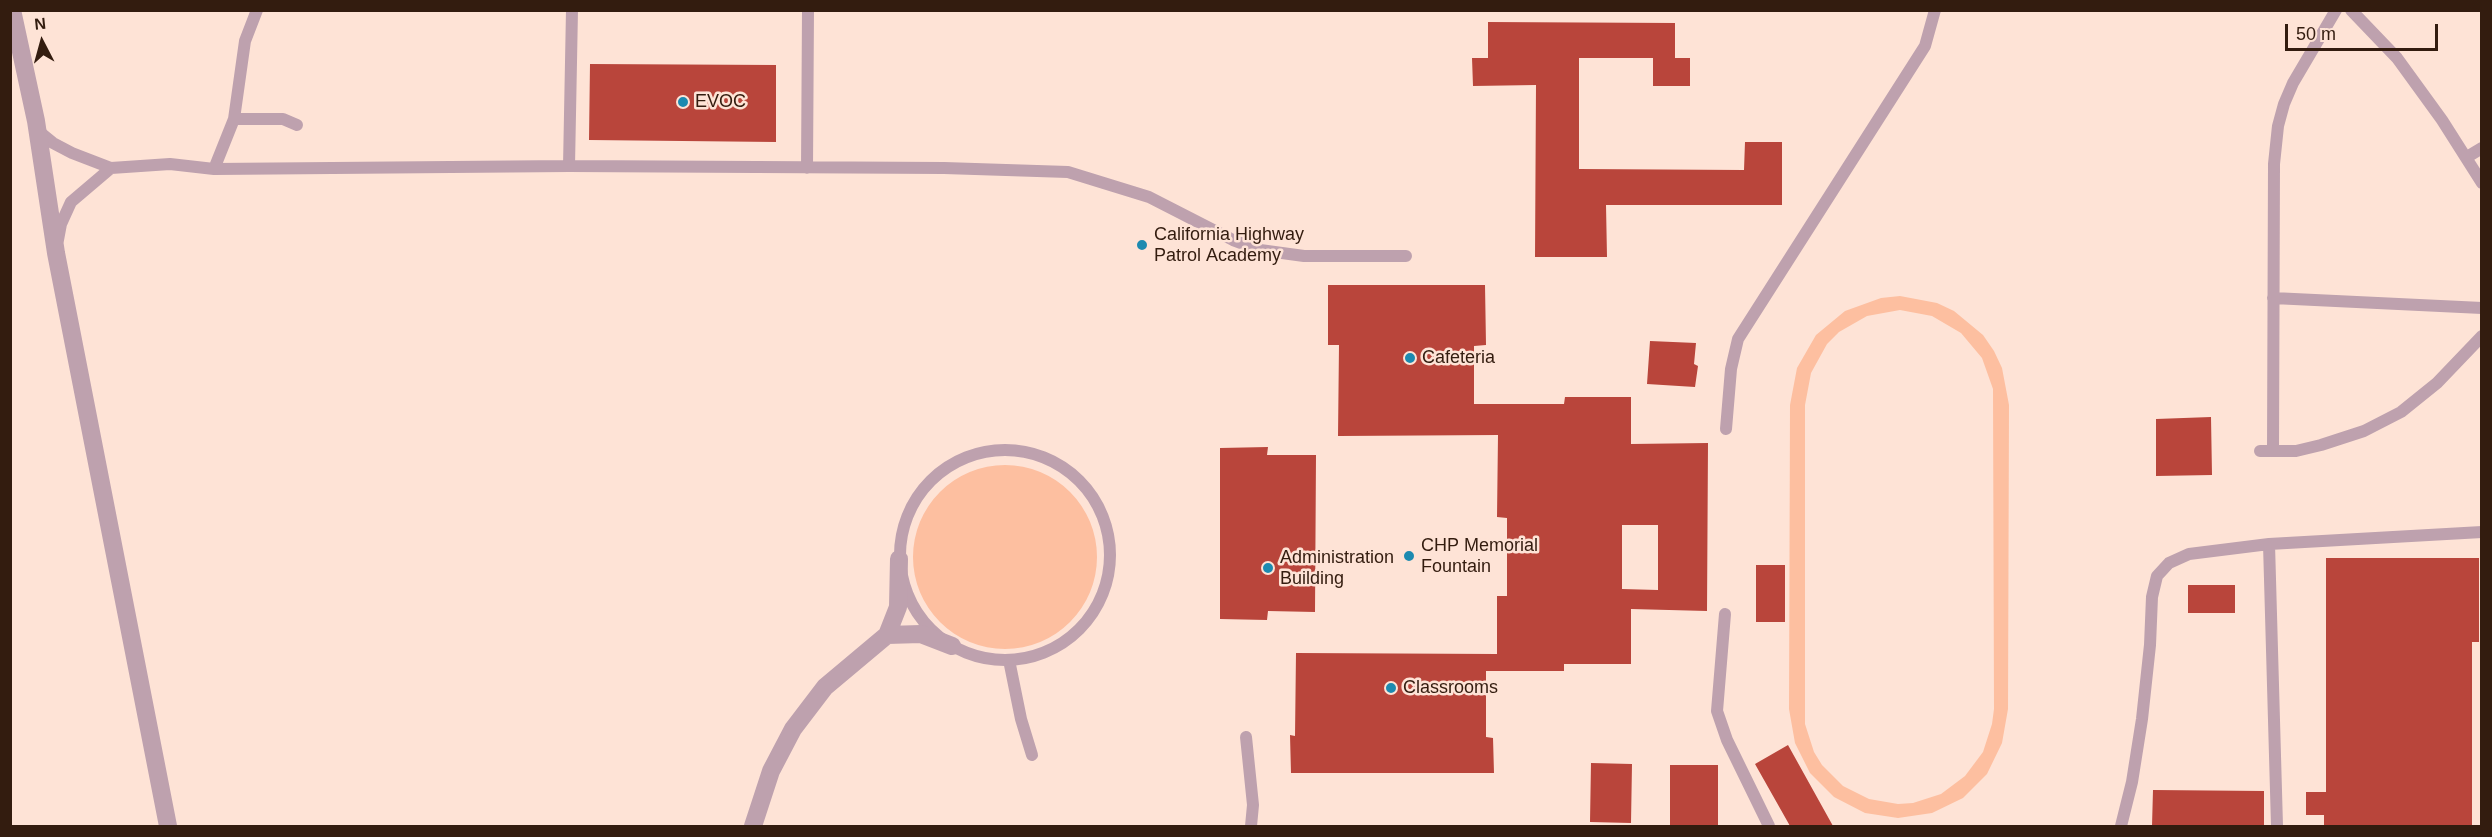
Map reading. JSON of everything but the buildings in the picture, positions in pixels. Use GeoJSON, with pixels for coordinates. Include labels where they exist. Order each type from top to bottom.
{"type":"FeatureCollection","features":[{"type":"Feature","properties":{"kind":"street"},"geometry":{"type":"LineString","coordinates":[[12,10],[37,130],[56,253],[168,826]]}},
{"type":"Feature","properties":{"kind":"street"},"geometry":{"type":"LineString","coordinates":[[753,826],[771,771],[793,729],[825,687],[887,635],[898,607],[899,559]]}},
{"type":"Feature","properties":{"kind":"street"},"geometry":{"type":"LineString","coordinates":[[887,635],[921,634],[952,646]]}},
{"type":"Feature","properties":{"kind":"lane"},"geometry":{"type":"LineString","coordinates":[[214,169],[234,119],[245,41],[257,10]]}},
{"type":"Feature","properties":{"kind":"lane"},"geometry":{"type":"LineString","coordinates":[[569,166],[572,10]]}},
{"type":"Feature","properties":{"kind":"lane"},"geometry":{"type":"LineString","coordinates":[[807,168],[808,10]]}},
{"type":"Feature","properties":{"kind":"lane"},"geometry":{"type":"LineString","coordinates":[[1726,429],[1731,369],[1738,339],[1925,46],[1935,10]]}},
{"type":"Feature","properties":{"kind":"lane"},"geometry":{"type":"LineString","coordinates":[[2273,451],[2274,164],[2278,126],[2293,83],[2336,10]]}},
{"type":"Feature","properties":{"kind":"lane"},"geometry":{"type":"LineString","coordinates":[[2351,10],[2397,58],[2467,157],[2481,183]]}},
{"type":"Feature","properties":{"kind":"lane"},"geometry":{"type":"LineString","coordinates":[[234,119],[283,119],[297,125]]}},
{"type":"Feature","properties":{"kind":"lane"},"geometry":{"type":"LineString","coordinates":[[37,130],[53,143],[72,153],[111,168],[170,164],[214,169],[569,166],[922,168],[1068,172],[1149,197],[1233,240],[1260,250],[1304,256],[1406,256]]}},
{"type":"Feature","properties":{"kind":"lane"},"geometry":{"type":"LineString","coordinates":[[2467,157],[2481,148]]}},
{"type":"Feature","properties":{"kind":"lane"},"geometry":{"type":"LineString","coordinates":[[56,253],[61,224],[71,202],[111,168]]}},
{"type":"Feature","properties":{"kind":"lane"},"geometry":{"type":"LineString","coordinates":[[2273,298],[2481,308]]}},
{"type":"Feature","properties":{"kind":"lane"},"geometry":{"type":"LineString","coordinates":[[2260,451],[2296,451],[2321,445],[2364,430],[2400,412],[2436,383],[2481,336]]}},
{"type":"Feature","properties":{"kind":"lane"},"geometry":{"type":"LineString","coordinates":[[992,451],[1028,453],[1062,468],[1077,479],[1090,493],[1106,527],[1109,564],[1106,583],[1090,617],[1063,643],[1037,655],[1009,660],[979,657],[952,646],[931,630],[914,609],[903,585],[899,559],[904,525],[915,501],[930,481],[958,461],[992,451]]}},
{"type":"Feature","properties":{"kind":"lane"},"geometry":{"type":"LineString","coordinates":[[2121,826],[2132,782],[2142,719],[2150,645],[2152,597],[2157,576],[2169,563],[2189,555],[2269,544],[2481,532]]}},
{"type":"Feature","properties":{"kind":"lane"},"geometry":{"type":"LineString","coordinates":[[2269,544],[2277,826]]}},
{"type":"Feature","properties":{"kind":"lane"},"geometry":{"type":"LineString","coordinates":[[1725,615],[1717,711],[1727,740],[1769,826]]}},
{"type":"Feature","properties":{"kind":"lane"},"geometry":{"type":"LineString","coordinates":[[1009,660],[1021,719],[1032,755]]}},
{"type":"Feature","properties":{"kind":"lane"},"geometry":{"type":"LineString","coordinates":[[1246,737],[1253,805],[1251,826]]}},
{"type":"Feature","properties":{"kind":"shaded area"},"geometry":{"type":"Polygon","coordinates":[[[1900,296],[1937,303],[1954,311],[1983,335],[2002,368],[2009,405],[2008,709],[2002,743],[1987,774],[1963,798],[1932,813],[1898,818],[1865,813],[1834,797],[1810,773],[1795,743],[1789,709],[1790,405],[1797,368],[1816,335],[1845,311],[1881,298],[1900,296]],[[1900,310],[1867,316],[1839,332],[1827,344],[1811,373],[1805,405],[1805,724],[1814,752],[1822,765],[1843,786],[1869,799],[1898,804],[1913,803],[1941,794],[1965,776],[1983,752],[1994,709],[1993,389],[1982,358],[1961,333],[1932,316],[1900,310]]]}},
{"type":"Feature","properties":{"kind":"shaded area"},"geometry":{"type":"Polygon","coordinates":[[[1005,465],[1040,472],[1056,480],[1070,492],[1082,506],[1090,522],[1097,557],[1090,592],[1082,608],[1070,622],[1056,634],[1040,642],[1005,649],[970,642],[954,634],[940,622],[928,608],[920,592],[913,557],[920,522],[928,506],[940,492],[954,480],[970,472],[1005,465]]]}},
{"type":"Feature","properties":{"kind":"place","name":"EVOC"},"geometry":{"type":"Point","coordinates":[683,102]}},
{"type":"Feature","properties":{"kind":"place","name":"California Highway Patrol Academy"},"geometry":{"type":"Point","coordinates":[1142,245]}},
{"type":"Feature","properties":{"kind":"place","name":"Cafeteria"},"geometry":{"type":"Point","coordinates":[1410,358]}},
{"type":"Feature","properties":{"kind":"place","name":"CHP Memorial Fountain"},"geometry":{"type":"Point","coordinates":[1409,556]}},
{"type":"Feature","properties":{"kind":"place","name":"Administration Building"},"geometry":{"type":"Point","coordinates":[1268,568]}},
{"type":"Feature","properties":{"kind":"place","name":"Classrooms"},"geometry":{"type":"Point","coordinates":[1391,688]}}]}
